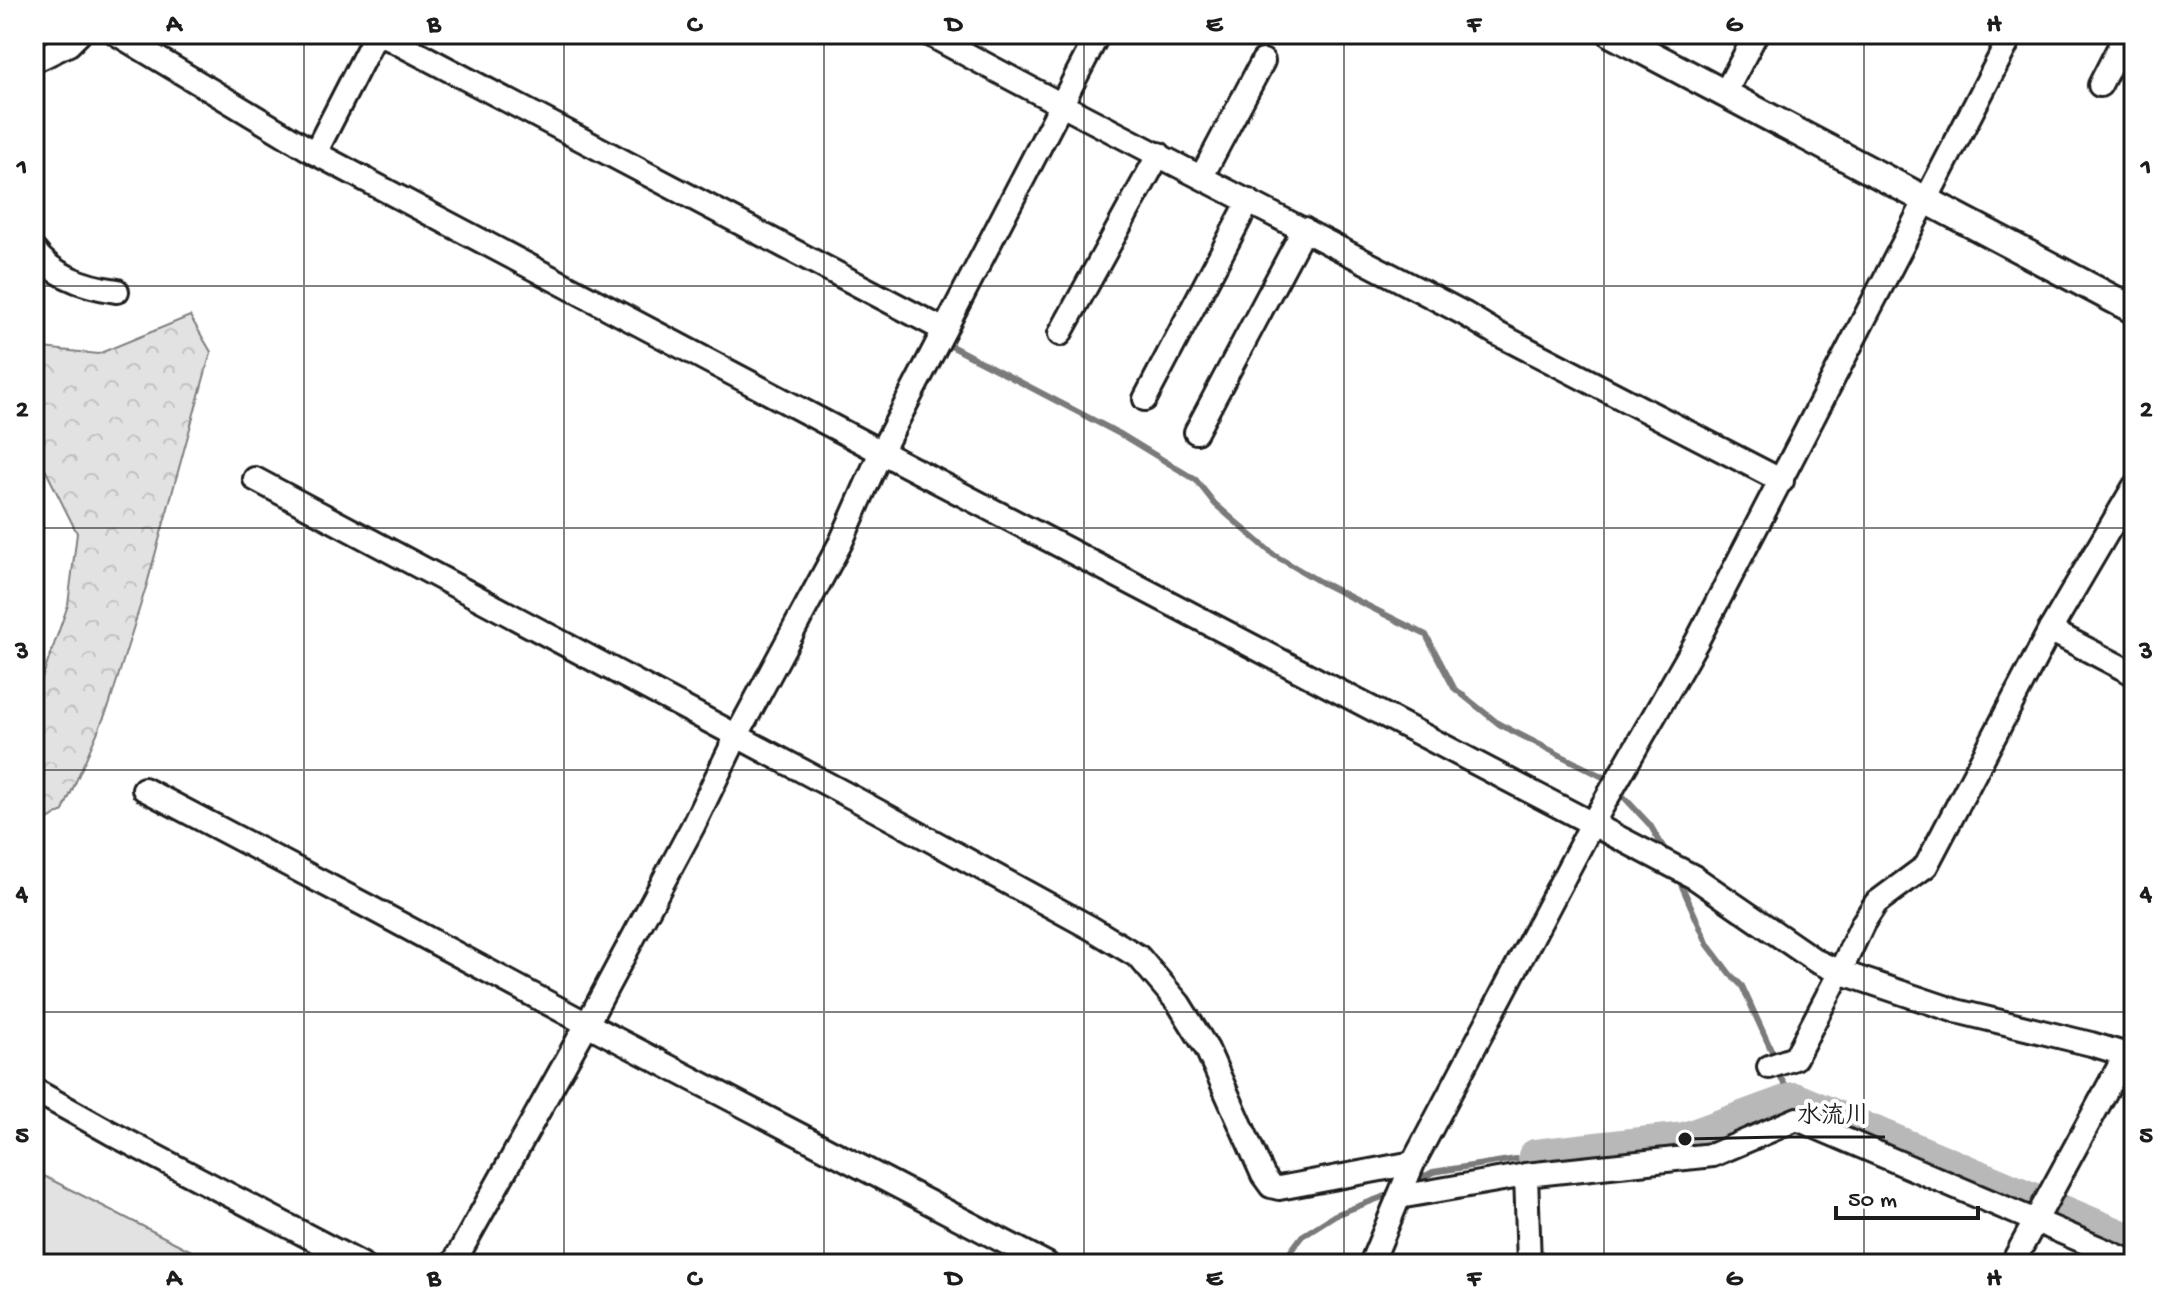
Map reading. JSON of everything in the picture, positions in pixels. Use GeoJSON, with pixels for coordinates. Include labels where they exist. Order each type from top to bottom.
{"type":"FeatureCollection","features":[{"type":"Feature","properties":{"kind":"street"},"geometry":{"type":"LineString","coordinates":[[34,61],[69,44],[79,34]]}},
{"type":"Feature","properties":{"kind":"street"},"geometry":{"type":"LineString","coordinates":[[117,34],[315,153],[1694,877],[1816,961],[1956,1011],[2130,1055],[2012,1264]]}},
{"type":"Feature","properties":{"kind":"street"},"geometry":{"type":"LineString","coordinates":[[315,153],[379,34],[944,330]]}},
{"type":"Feature","properties":{"kind":"street"},"geometry":{"type":"LineString","coordinates":[[929,34],[1062,107],[1202,176],[1782,481]]}},
{"type":"Feature","properties":{"kind":"street"},"geometry":{"type":"LineString","coordinates":[[453,1264],[693,826],[737,735],[841,542],[881,452],[1098,34]]}},
{"type":"Feature","properties":{"kind":"street"},"geometry":{"type":"LineString","coordinates":[[1612,34],[2134,310]]}},
{"type":"Feature","properties":{"kind":"street"},"geometry":{"type":"LineString","coordinates":[[1725,93],[1756,34]]}},
{"type":"Feature","properties":{"kind":"street"},"geometry":{"type":"LineString","coordinates":[[1371,1264],[1413,1163],[1592,824],[1672,687],[1782,481],[2012,34]]}},
{"type":"Feature","properties":{"kind":"street"},"geometry":{"type":"LineString","coordinates":[[2100,85],[2126,34]]}},
{"type":"Feature","properties":{"kind":"street"},"geometry":{"type":"LineString","coordinates":[[1202,176],[1263,61]]}},
{"type":"Feature","properties":{"kind":"street"},"geometry":{"type":"LineString","coordinates":[[1060,334],[1159,154]]}},
{"type":"Feature","properties":{"kind":"street"},"geometry":{"type":"LineString","coordinates":[[1145,399],[1249,201]]}},
{"type":"Feature","properties":{"kind":"street"},"geometry":{"type":"LineString","coordinates":[[1196,432],[1304,229]]}},
{"type":"Feature","properties":{"kind":"street"},"geometry":{"type":"LineString","coordinates":[[34,250],[41,259],[67,277],[94,288],[117,291]]}},
{"type":"Feature","properties":{"kind":"street"},"geometry":{"type":"LineString","coordinates":[[255,479],[737,735],[1139,957],[1179,1004],[1207,1049],[1263,1175],[1271,1186],[1279,1188],[1413,1163]]}},
{"type":"Feature","properties":{"kind":"street"},"geometry":{"type":"LineString","coordinates":[[1769,1067],[1795,1058],[1876,903],[1926,866],[2050,630],[2134,487]]}},
{"type":"Feature","properties":{"kind":"street"},"geometry":{"type":"LineString","coordinates":[[2050,630],[2134,674]]}},
{"type":"Feature","properties":{"kind":"street"},"geometry":{"type":"LineString","coordinates":[[144,789],[1047,1264]]}},
{"type":"Feature","properties":{"kind":"street"},"geometry":{"type":"LineString","coordinates":[[34,1090],[361,1264]]}},
{"type":"Feature","properties":{"kind":"street"},"geometry":{"type":"LineString","coordinates":[[1399,1197],[1526,1175],[1713,1155],[1797,1119],[2134,1263]]}},
{"type":"Feature","properties":{"kind":"street"},"geometry":{"type":"LineString","coordinates":[[1526,1175],[1529,1264]]}},
{"type":"Feature","properties":{"kind":"green space"},"geometry":{"type":"Polygon","coordinates":[[[190,316],[211,352],[147,584],[109,706],[63,811],[34,828],[34,701],[68,605],[77,533],[39,457],[34,455],[34,347],[98,354],[190,316]]]}},
{"type":"Feature","properties":{"kind":"green space"},"geometry":{"type":"Polygon","coordinates":[[[34,1171],[217,1264],[34,1264],[34,1171]]]}},
{"type":"Feature","properties":{"kind":"waterway"},"geometry":{"type":"LineString","coordinates":[[949,345],[1122,435],[1196,480],[1215,504],[1274,555],[1322,583],[1426,635],[1454,688],[1499,724],[1605,778]]}},
{"type":"Feature","properties":{"kind":"waterway"},"geometry":{"type":"LineString","coordinates":[[1622,795],[1650,825],[1668,855]]}},
{"type":"Feature","properties":{"kind":"waterway"},"geometry":{"type":"LineString","coordinates":[[1677,875],[1708,945],[1742,986],[1774,1056],[1780,1077],[1794,1099]]}},
{"type":"Feature","properties":{"kind":"waterway"},"geometry":{"type":"LineString","coordinates":[[1535,1156],[1685,1139],[1794,1099],[2134,1242]]}},
{"type":"Feature","properties":{"kind":"waterway"},"geometry":{"type":"LineString","coordinates":[[1414,1182],[1433,1172],[1535,1156]]}},
{"type":"Feature","properties":{"kind":"waterway"},"geometry":{"type":"LineString","coordinates":[[1281,1264],[1302,1236],[1335,1215],[1393,1193]]}},
{"type":"Feature","properties":{"kind":"place","name":"水流川"},"geometry":{"type":"Point","coordinates":[1685,1139]}}]}
